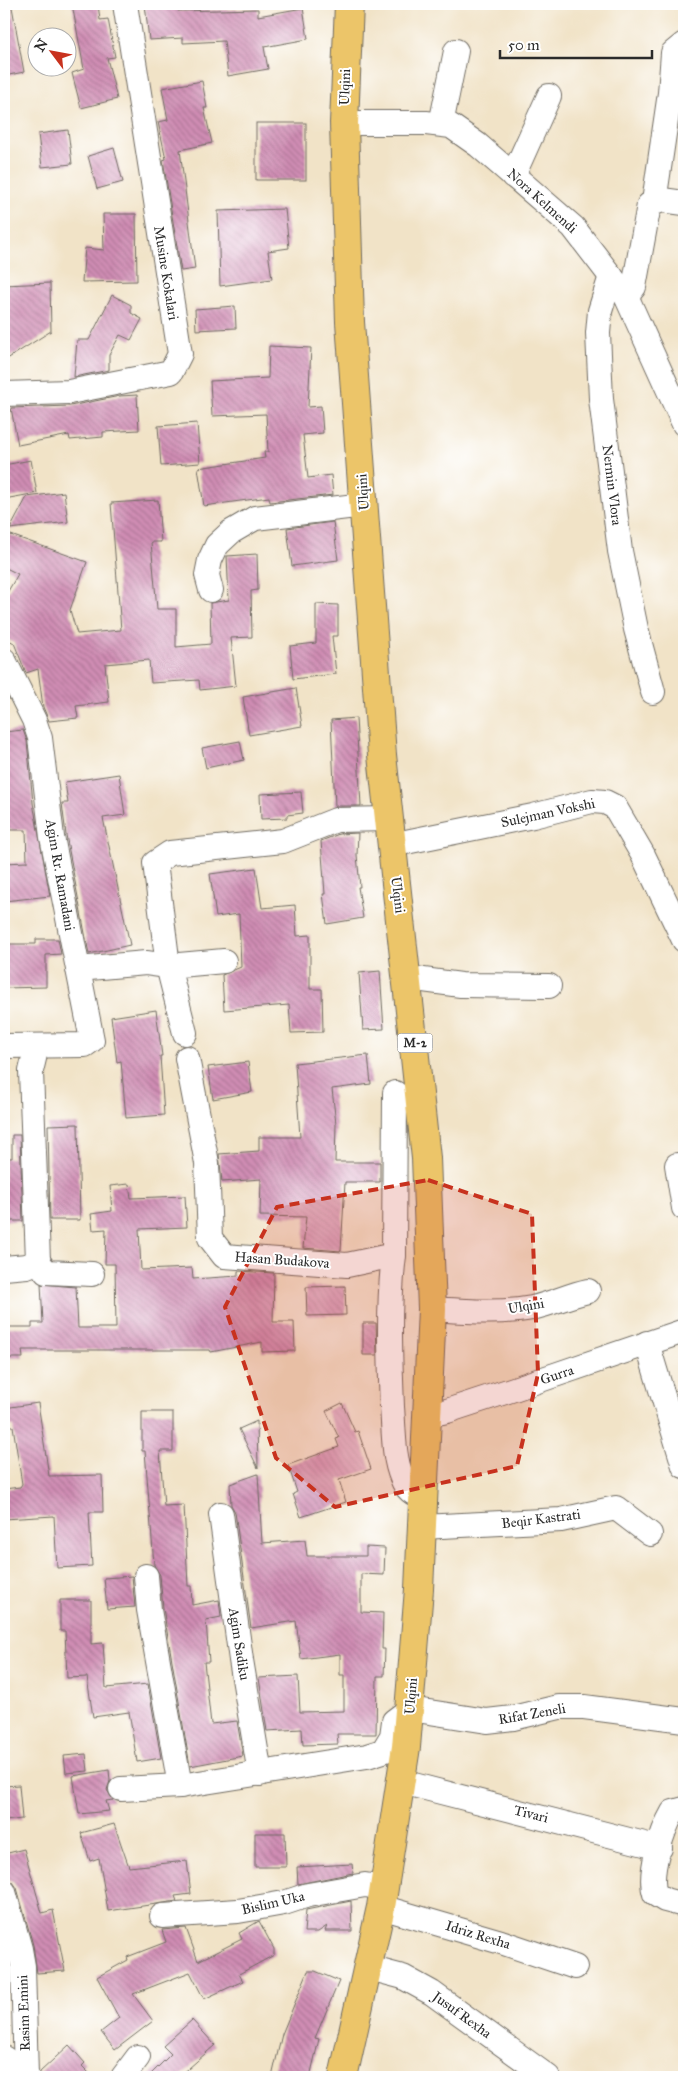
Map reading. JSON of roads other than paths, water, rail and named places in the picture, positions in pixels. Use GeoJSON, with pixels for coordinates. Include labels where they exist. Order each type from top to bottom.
{"type":"FeatureCollection","features":[{"type":"Feature","properties":{"kind":"main road","name":"Ulqini"},"geometry":{"type":"LineString","coordinates":[[343,2077],[369,1968],[402,1782],[410,1709],[424,1497],[432,1309],[426,1158],[408,978],[390,832],[370,603],[350,322],[344,123],[349,4]]}},
{"type":"Feature","properties":{"kind":"street","name":"Musine Kokalari"},"geometry":{"type":"LineString","coordinates":[[4,394],[69,392],[171,372],[180,354],[125,4]]}},
{"type":"Feature","properties":{"kind":"street"},"geometry":{"type":"LineString","coordinates":[[654,202],[670,93],[673,53],[684,44]]}},
{"type":"Feature","properties":{"kind":"street"},"geometry":{"type":"LineString","coordinates":[[441,124],[456,52]]}},
{"type":"Feature","properties":{"kind":"street"},"geometry":{"type":"LineString","coordinates":[[513,176],[549,96]]}},
{"type":"Feature","properties":{"kind":"street","name":"Nora Kelmendi"},"geometry":{"type":"LineString","coordinates":[[344,123],[441,124],[451,126],[464,134],[574,228],[626,296],[684,424]]}},
{"type":"Feature","properties":{"kind":"street"},"geometry":{"type":"LineString","coordinates":[[626,296],[634,287],[649,205],[662,200],[684,203]]}},
{"type":"Feature","properties":{"kind":"street","name":"Nermin Vlora"},"geometry":{"type":"LineString","coordinates":[[611,276],[600,311],[598,333],[601,399],[620,550],[636,629],[653,692]]}},
{"type":"Feature","properties":{"kind":"street"},"geometry":{"type":"LineString","coordinates":[[211,590],[207,575],[210,560],[217,545],[231,532],[255,518],[364,505]]}},
{"type":"Feature","properties":{"kind":"street","name":"Agim Rr. Ramadani"},"geometry":{"type":"LineString","coordinates":[[4,660],[34,720],[40,738],[52,837],[92,1040],[85,1045],[4,1046]]}},
{"type":"Feature","properties":{"kind":"street","name":"Sulejman Vokshi"},"geometry":{"type":"LineString","coordinates":[[168,966],[155,863],[170,853],[283,841],[336,820],[390,832],[533,816],[592,801],[605,802],[615,807],[643,855],[684,940]]}},
{"type":"Feature","properties":{"kind":"street"},"geometry":{"type":"LineString","coordinates":[[78,969],[146,963],[168,966],[224,961]]}},
{"type":"Feature","properties":{"kind":"street"},"geometry":{"type":"LineString","coordinates":[[168,966],[185,1033]]}},
{"type":"Feature","properties":{"kind":"street"},"geometry":{"type":"LineString","coordinates":[[408,978],[461,985],[549,986]]}},
{"type":"Feature","properties":{"kind":"street"},"geometry":{"type":"LineString","coordinates":[[38,1046],[31,1071],[38,1261],[46,1272],[92,1274]]}},
{"type":"Feature","properties":{"kind":"street","name":"Hasan Budakova"},"geometry":{"type":"LineString","coordinates":[[187,1058],[207,1163],[210,1238],[224,1256],[347,1265],[394,1255]]}},
{"type":"Feature","properties":{"kind":"street"},"geometry":{"type":"LineString","coordinates":[[395,1093],[394,1255],[389,1295],[394,1430],[398,1466],[402,1479],[416,1496],[424,1497]]}},
{"type":"Feature","properties":{"kind":"street"},"geometry":{"type":"LineString","coordinates":[[677,1164],[684,1208]]}},
{"type":"Feature","properties":{"kind":"street"},"geometry":{"type":"LineString","coordinates":[[4,1268],[27,1266],[38,1261]]}},
{"type":"Feature","properties":{"kind":"street","name":"Ulqini"},"geometry":{"type":"LineString","coordinates":[[432,1309],[458,1311],[533,1308],[571,1295],[588,1292]]}},
{"type":"Feature","properties":{"kind":"street","name":"Gurra"},"geometry":{"type":"LineString","coordinates":[[428,1415],[499,1394],[684,1331]]}},
{"type":"Feature","properties":{"kind":"street"},"geometry":{"type":"LineString","coordinates":[[646,1343],[684,1466]]}},
{"type":"Feature","properties":{"kind":"street","name":"Beqir Kastrati"},"geometry":{"type":"LineString","coordinates":[[422,1527],[561,1520],[616,1508],[650,1534]]}},
{"type":"Feature","properties":{"kind":"street","name":"Agim Sadiku"},"geometry":{"type":"LineString","coordinates":[[221,1514],[239,1651],[260,1774]]}},
{"type":"Feature","properties":{"kind":"street"},"geometry":{"type":"LineString","coordinates":[[146,1576],[149,1610],[180,1786]]}},
{"type":"Feature","properties":{"kind":"street","name":"Rifat Zeneli"},"geometry":{"type":"LineString","coordinates":[[410,1709],[487,1721],[513,1718],[559,1707],[584,1707],[684,1720]]}},
{"type":"Feature","properties":{"kind":"street"},"geometry":{"type":"LineString","coordinates":[[122,1789],[180,1786],[367,1756],[383,1751],[392,1736],[394,1720],[410,1709]]}},
{"type":"Feature","properties":{"kind":"street","name":"Tivari"},"geometry":{"type":"LineString","coordinates":[[402,1782],[660,1848]]}},
{"type":"Feature","properties":{"kind":"street"},"geometry":{"type":"LineString","coordinates":[[684,1809],[673,1812],[666,1824],[652,1883],[655,1894],[665,1900],[684,1905]]}},
{"type":"Feature","properties":{"kind":"street","name":"Bislim Uka"},"geometry":{"type":"LineString","coordinates":[[162,1916],[238,1911],[284,1903],[308,1895],[365,1886],[382,1898]]}},
{"type":"Feature","properties":{"kind":"street","name":"Rasim Emini"},"geometry":{"type":"LineString","coordinates":[[4,1892],[23,1966],[27,2076]]}},
{"type":"Feature","properties":{"kind":"street","name":"Idriz Rexha"},"geometry":{"type":"LineString","coordinates":[[382,1898],[575,1967]]}},
{"type":"Feature","properties":{"kind":"street","name":"Jusuf Rexha"},"geometry":{"type":"LineString","coordinates":[[369,1968],[403,1977],[432,1993],[548,2077]]}},
{"type":"Feature","properties":{"kind":"street"},"geometry":{"type":"LineString","coordinates":[[123,2077],[138,2057]]}},
{"type":"Feature","properties":{"kind":"street"},"geometry":{"type":"LineString","coordinates":[[4,2058],[27,2076]]}}]}
